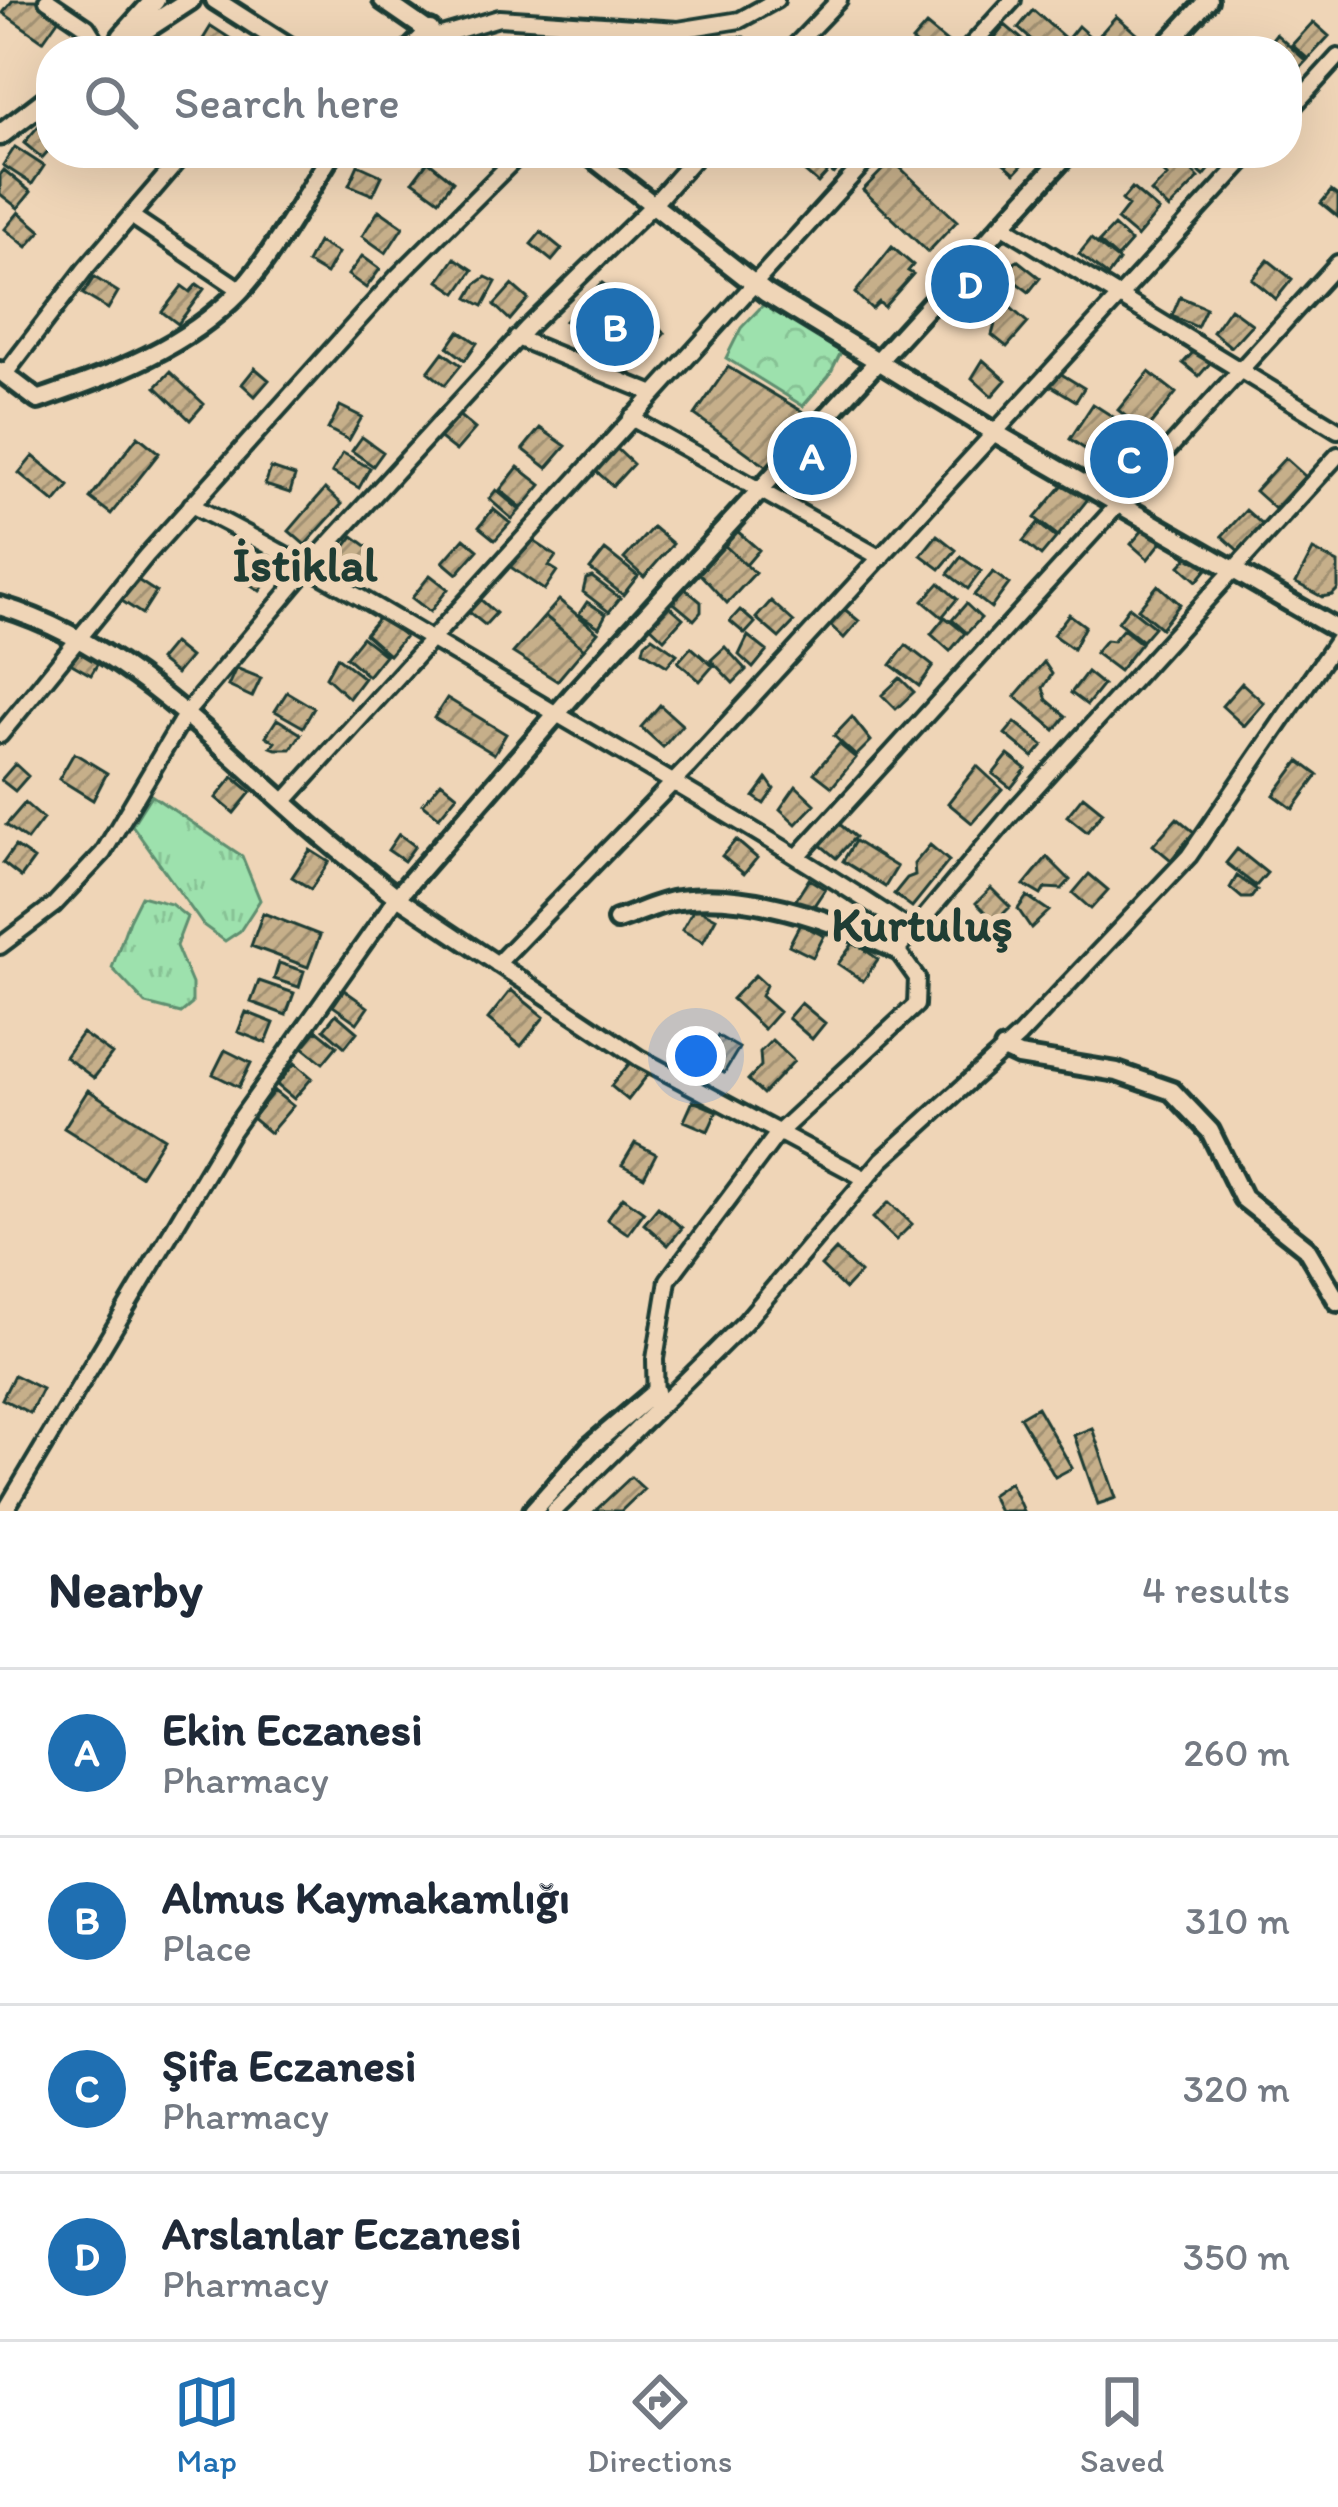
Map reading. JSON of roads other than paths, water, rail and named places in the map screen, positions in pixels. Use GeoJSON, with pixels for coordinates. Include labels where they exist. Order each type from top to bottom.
{"type":"FeatureCollection","features":[{"type":"Feature","properties":{"kind":"main road"},"geometry":{"type":"LineString","coordinates":[[121,36],[155,0]]}},
{"type":"Feature","properties":{"kind":"main road"},"geometry":{"type":"LineString","coordinates":[[131,36],[190,0]]}},
{"type":"Feature","properties":{"kind":"main road"},"geometry":{"type":"LineString","coordinates":[[0,135],[36,107]]}},
{"type":"Feature","properties":{"kind":"street"},"geometry":{"type":"LineString","coordinates":[[47,0],[94,36]]}},
{"type":"Feature","properties":{"kind":"street"},"geometry":{"type":"LineString","coordinates":[[215,0],[264,36]]}},
{"type":"Feature","properties":{"kind":"street"},"geometry":{"type":"LineString","coordinates":[[383,0],[438,36]]}},
{"type":"Feature","properties":{"kind":"street"},"geometry":{"type":"LineString","coordinates":[[403,0],[430,30]]}},
{"type":"Feature","properties":{"kind":"street"},"geometry":{"type":"LineString","coordinates":[[424,36],[430,30],[499,19],[679,30],[740,20],[776,0]]}},
{"type":"Feature","properties":{"kind":"street"},"geometry":{"type":"LineString","coordinates":[[804,36],[839,0]]}},
{"type":"Feature","properties":{"kind":"street"},"geometry":{"type":"LineString","coordinates":[[980,36],[1012,0]]}},
{"type":"Feature","properties":{"kind":"street"},"geometry":{"type":"LineString","coordinates":[[1175,36],[1208,0]]}},
{"type":"Feature","properties":{"kind":"street"},"geometry":{"type":"LineString","coordinates":[[1302,97],[1338,57]]}},
{"type":"Feature","properties":{"kind":"street"},"geometry":{"type":"LineString","coordinates":[[172,168],[2,372],[38,400],[130,368],[188,335],[241,290],[322,168]]}},
{"type":"Feature","properties":{"kind":"street"},"geometry":{"type":"LineString","coordinates":[[0,735],[191,505],[397,277],[506,168]]}},
{"type":"Feature","properties":{"kind":"street"},"geometry":{"type":"LineString","coordinates":[[606,168],[753,283],[997,434],[1338,629]]}},
{"type":"Feature","properties":{"kind":"street"},"geometry":{"type":"LineString","coordinates":[[0,946],[53,905],[103,853],[187,713],[310,566],[518,338],[686,168]]}},
{"type":"Feature","properties":{"kind":"street"},"geometry":{"type":"LineString","coordinates":[[284,802],[858,168]]}},
{"type":"Feature","properties":{"kind":"street"},"geometry":{"type":"LineString","coordinates":[[5,1511],[231,1132],[397,897],[557,714],[1054,168]]}},
{"type":"Feature","properties":{"kind":"street"},"geometry":{"type":"LineString","coordinates":[[497,964],[997,434],[1237,168]]}},
{"type":"Feature","properties":{"kind":"street"},"geometry":{"type":"LineString","coordinates":[[131,216],[241,290]]}},
{"type":"Feature","properties":{"kind":"street"},"geometry":{"type":"LineString","coordinates":[[1002,225],[1338,430]]}},
{"type":"Feature","properties":{"kind":"street"},"geometry":{"type":"LineString","coordinates":[[799,855],[1338,263]]}},
{"type":"Feature","properties":{"kind":"street"},"geometry":{"type":"LineString","coordinates":[[518,338],[654,394]]}},
{"type":"Feature","properties":{"kind":"street"},"geometry":{"type":"LineString","coordinates":[[632,418],[881,558]]}},
{"type":"Feature","properties":{"kind":"street"},"geometry":{"type":"LineString","coordinates":[[897,950],[1012,812],[1338,455]]}},
{"type":"Feature","properties":{"kind":"street"},"geometry":{"type":"LineString","coordinates":[[191,505],[310,566],[675,780],[912,931]]}},
{"type":"Feature","properties":{"kind":"street"},"geometry":{"type":"LineString","coordinates":[[0,596],[84,633],[187,713],[397,897],[639,1058],[866,1179]]}},
{"type":"Feature","properties":{"kind":"street"},"geometry":{"type":"LineString","coordinates":[[0,606],[84,633]]}},
{"type":"Feature","properties":{"kind":"street"},"geometry":{"type":"LineString","coordinates":[[533,1511],[590,1447],[656,1400],[746,1322],[866,1179],[1004,1049],[1189,856],[1338,639]]}},
{"type":"Feature","properties":{"kind":"street"},"geometry":{"type":"LineString","coordinates":[[554,1511],[656,1400],[655,1359],[668,1280],[778,1132],[916,1005],[917,978],[897,950],[808,917],[735,899],[676,900],[617,920]]}},
{"type":"Feature","properties":{"kind":"street"},"geometry":{"type":"LineString","coordinates":[[1004,1049],[1019,1056],[1117,1072],[1172,1090],[1210,1131],[1243,1198],[1306,1248],[1338,1302]]}},
{"type":"Feature","properties":{"kind":"place","name":"Arslanlar Eczanesi"},"geometry":{"type":"Point","coordinates":[970,284]}},
{"type":"Feature","properties":{"kind":"place","name":"Almus Kaymakamlığı"},"geometry":{"type":"Point","coordinates":[615,327]}},
{"type":"Feature","properties":{"kind":"place","name":"Ekin Eczanesi"},"geometry":{"type":"Point","coordinates":[812,456]}},
{"type":"Feature","properties":{"kind":"place","name":"Şifa Eczanesi"},"geometry":{"type":"Point","coordinates":[1129,459]}},
{"type":"Feature","properties":{"kind":"district","name":"İstiklal"},"geometry":{"type":"Point","coordinates":[305,564]}},
{"type":"Feature","properties":{"kind":"district","name":"Kurtuluş"},"geometry":{"type":"Point","coordinates":[922,924]}}]}
